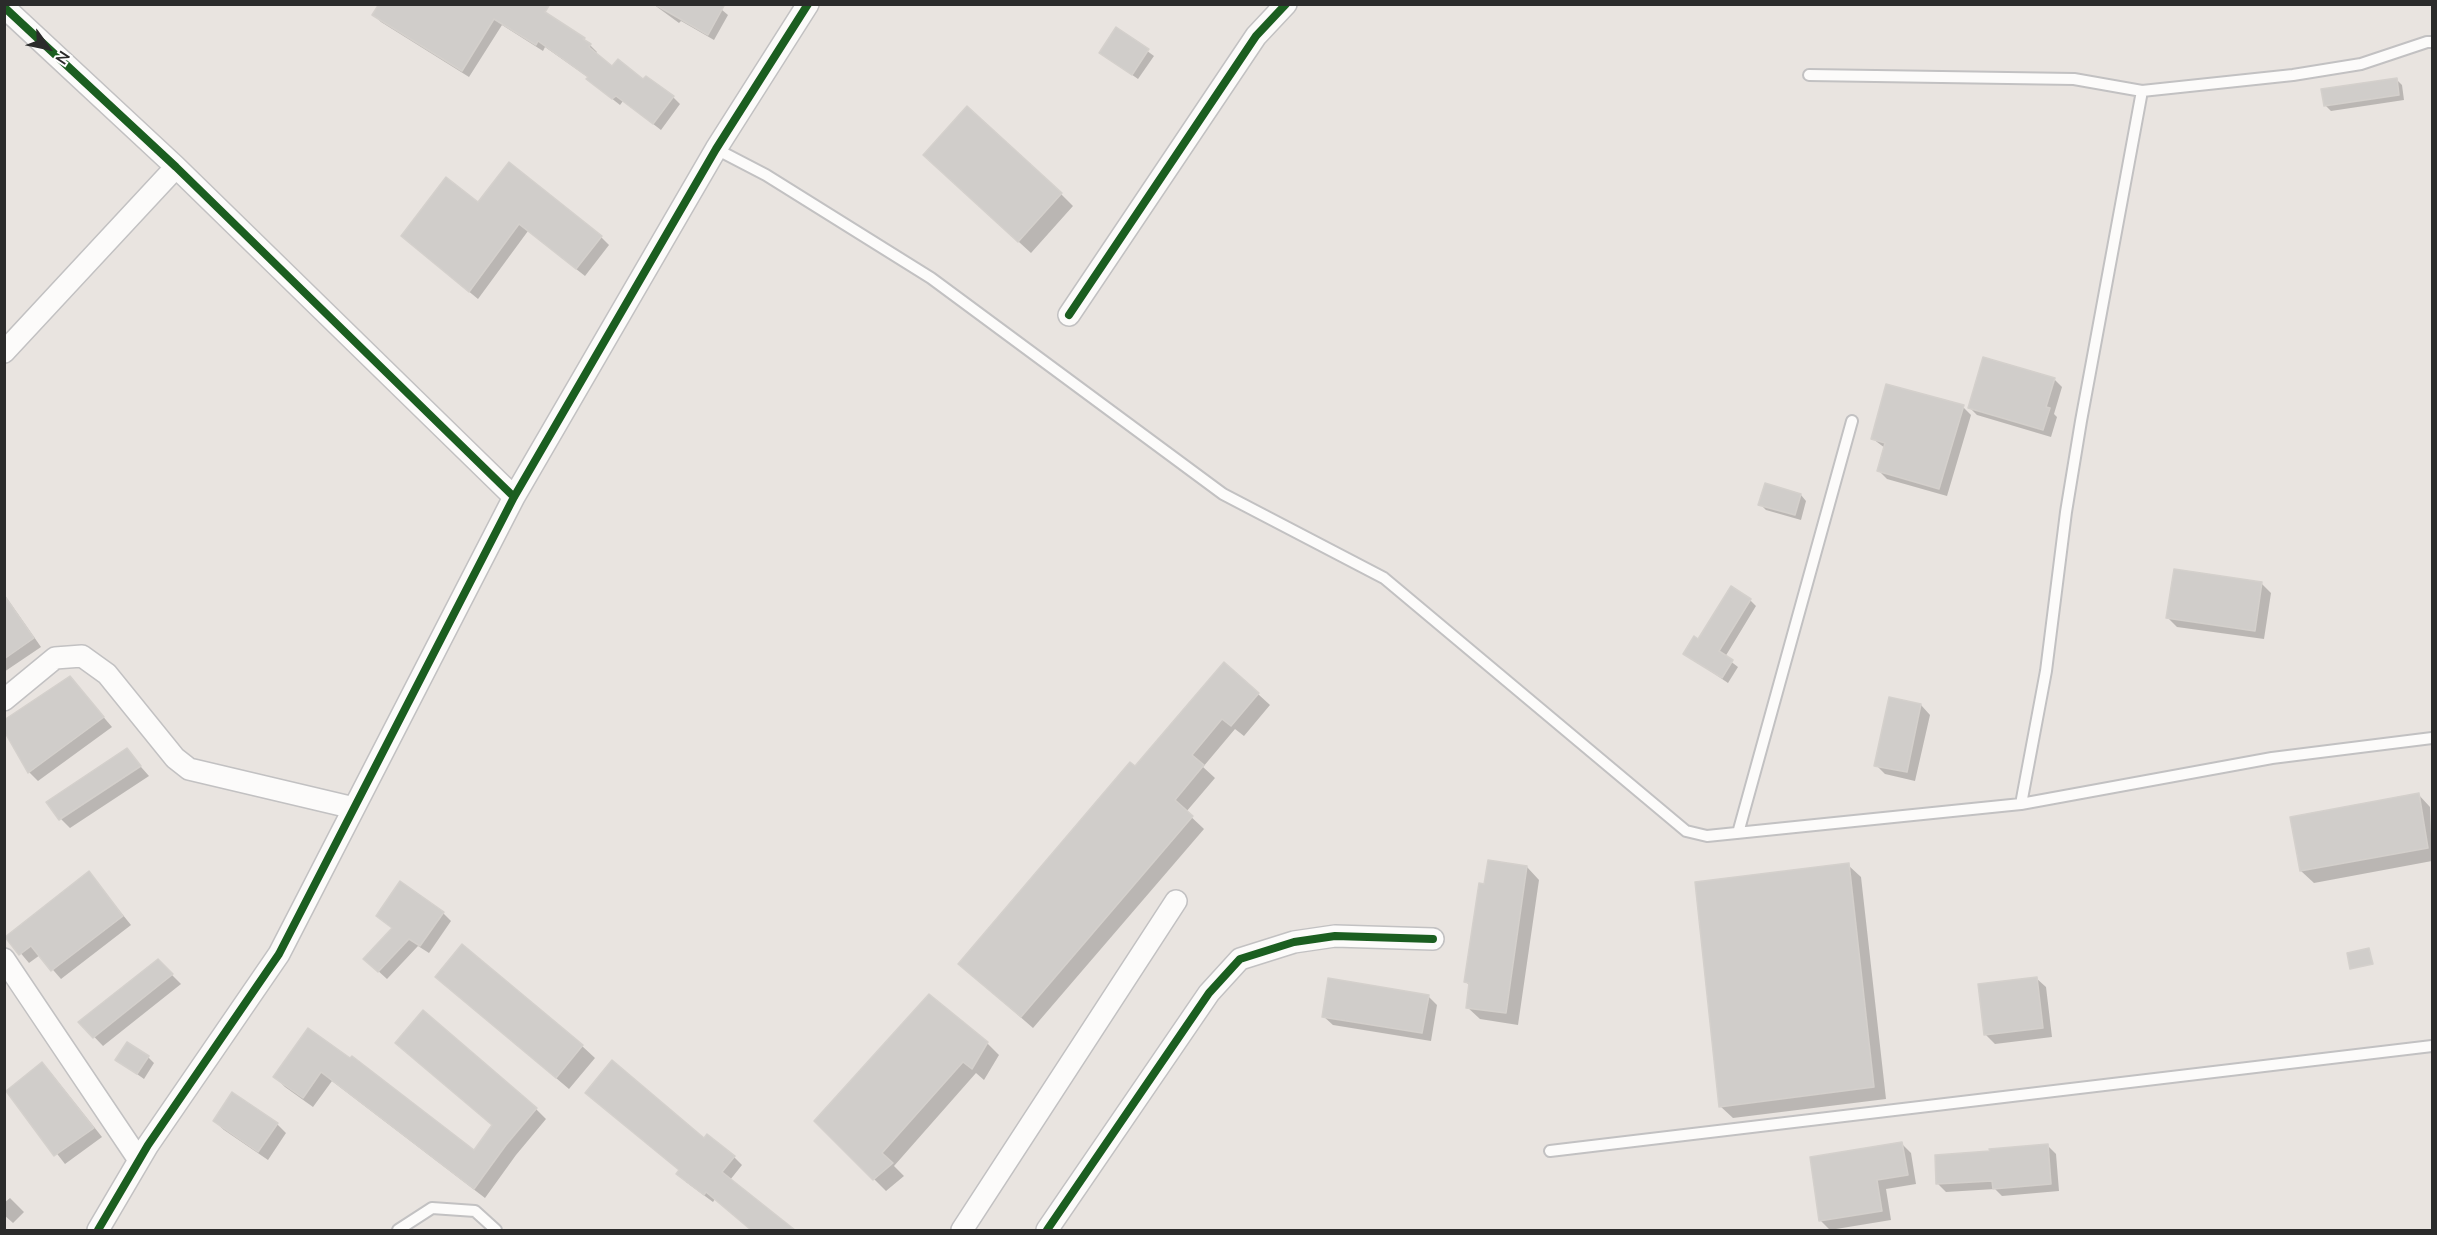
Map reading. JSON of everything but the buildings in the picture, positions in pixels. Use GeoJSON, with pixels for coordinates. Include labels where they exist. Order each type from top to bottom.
{"type":"FeatureCollection","features":[{"type":"Feature","properties":{"kind":"street"},"geometry":{"type":"LineString","coordinates":[[98,1230],[139,1160],[279,954],[514,497],[716,149],[808,4]]}},
{"type":"Feature","properties":{"kind":"street"},"geometry":{"type":"LineString","coordinates":[[1069,315],[1256,36],[1286,4]]}},
{"type":"Feature","properties":{"kind":"street"},"geometry":{"type":"LineString","coordinates":[[4,7],[176,167],[514,497]]}},
{"type":"Feature","properties":{"kind":"street"},"geometry":{"type":"LineString","coordinates":[[4,352],[176,167]]}},
{"type":"Feature","properties":{"kind":"street"},"geometry":{"type":"LineString","coordinates":[[4,700],[55,658],[82,656],[107,674],[175,758],[189,769],[354,808]]}},
{"type":"Feature","properties":{"kind":"street"},"geometry":{"type":"LineString","coordinates":[[962,1230],[1176,901]]}},
{"type":"Feature","properties":{"kind":"street"},"geometry":{"type":"LineString","coordinates":[[1047,1230],[1209,993],[1240,959],[1294,942],[1335,936],[1433,939]]}},
{"type":"Feature","properties":{"kind":"street"},"geometry":{"type":"LineString","coordinates":[[4,959],[139,1160]]}},
{"type":"Feature","properties":{"kind":"lane"},"geometry":{"type":"LineString","coordinates":[[1809,75],[2074,79],[2142,91],[2293,75],[2350,66],[2433,42]]}},
{"type":"Feature","properties":{"kind":"lane"},"geometry":{"type":"LineString","coordinates":[[2021,804],[2046,671],[2066,512],[2081,421],[2142,91]]}},
{"type":"Feature","properties":{"kind":"lane"},"geometry":{"type":"LineString","coordinates":[[716,149],[766,175],[931,278],[1223,494],[1384,578],[1686,831],[1707,836],[2021,804],[2271,758],[2433,738]]}},
{"type":"Feature","properties":{"kind":"lane"},"geometry":{"type":"LineString","coordinates":[[1738,833],[1852,421]]}},
{"type":"Feature","properties":{"kind":"lane"},"geometry":{"type":"LineString","coordinates":[[1550,1151],[2433,1046]]}},
{"type":"Feature","properties":{"kind":"lane"},"geometry":{"type":"LineString","coordinates":[[398,1230],[432,1208],[475,1211],[496,1230]]}},
{"type":"Feature","properties":{"kind":"cycle path"},"geometry":{"type":"LineString","coordinates":[[98,1230],[148,1145],[279,954],[514,497],[716,149],[808,4]]}},
{"type":"Feature","properties":{"kind":"cycle path"},"geometry":{"type":"LineString","coordinates":[[1069,315],[1256,36],[1286,4]]}},
{"type":"Feature","properties":{"kind":"cycle path"},"geometry":{"type":"LineString","coordinates":[[4,7],[176,167],[514,497]]}},
{"type":"Feature","properties":{"kind":"cycle path"},"geometry":{"type":"LineString","coordinates":[[1047,1230],[1209,993],[1240,959],[1294,942],[1335,936],[1433,939]]}}]}
